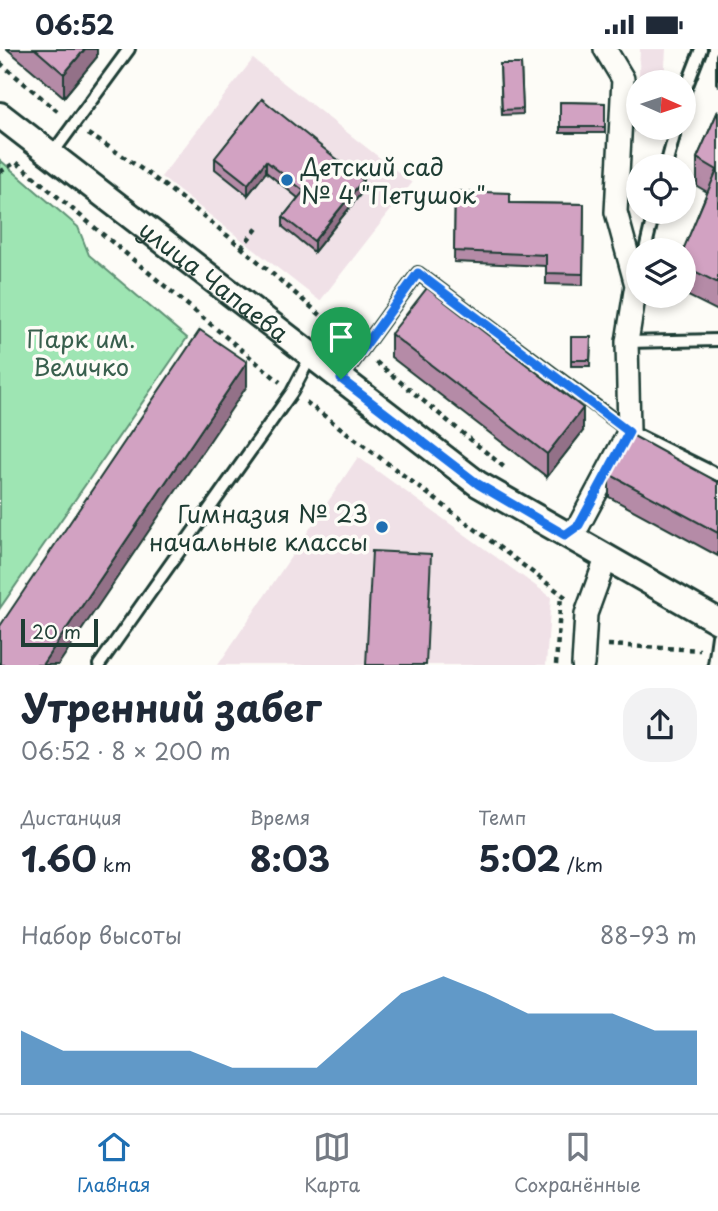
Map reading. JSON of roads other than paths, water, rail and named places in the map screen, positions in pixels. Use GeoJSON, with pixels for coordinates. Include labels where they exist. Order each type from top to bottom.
{"type":"FeatureCollection","features":[{"type":"Feature","properties":{"kind":"street"},"geometry":{"type":"LineString","coordinates":[[605,49],[624,79],[616,212],[626,244]]}},
{"type":"Feature","properties":{"kind":"street","name":"улица Чапаева"},"geometry":{"type":"LineString","coordinates":[[0,115],[478,484],[718,621]]}},
{"type":"Feature","properties":{"kind":"street"},"geometry":{"type":"LineString","coordinates":[[565,535],[579,525],[629,432],[627,342],[632,308]]}},
{"type":"Feature","properties":{"kind":"street"},"geometry":{"type":"LineString","coordinates":[[583,665],[586,614],[607,556]]}},
{"type":"Feature","properties":{"kind":"lane"},"geometry":{"type":"LineString","coordinates":[[51,156],[129,49]]}},
{"type":"Feature","properties":{"kind":"lane"},"geometry":{"type":"LineString","coordinates":[[693,70],[701,49]]}},
{"type":"Feature","properties":{"kind":"lane"},"geometry":{"type":"LineString","coordinates":[[341,379],[418,273],[629,432],[718,475]]}},
{"type":"Feature","properties":{"kind":"lane"},"geometry":{"type":"LineString","coordinates":[[627,342],[718,340]]}},
{"type":"Feature","properties":{"kind":"lane"},"geometry":{"type":"LineString","coordinates":[[99,665],[292,391],[311,355]]}},
{"type":"Feature","properties":{"kind":"lane"},"geometry":{"type":"LineString","coordinates":[[714,665],[718,636]]}},
{"type":"Feature","properties":{"kind":"place","name":"Детский сад № 4 \"Петушок\""},"geometry":{"type":"Point","coordinates":[287,180]}},
{"type":"Feature","properties":{"kind":"place","name":"Гимназия № 23 начальные классы"},"geometry":{"type":"Point","coordinates":[382,527]}},
{"type":"Feature","properties":{"kind":"park label","name":"Парк им. Величко"},"geometry":{"type":"Point","coordinates":[81,352]}}]}
